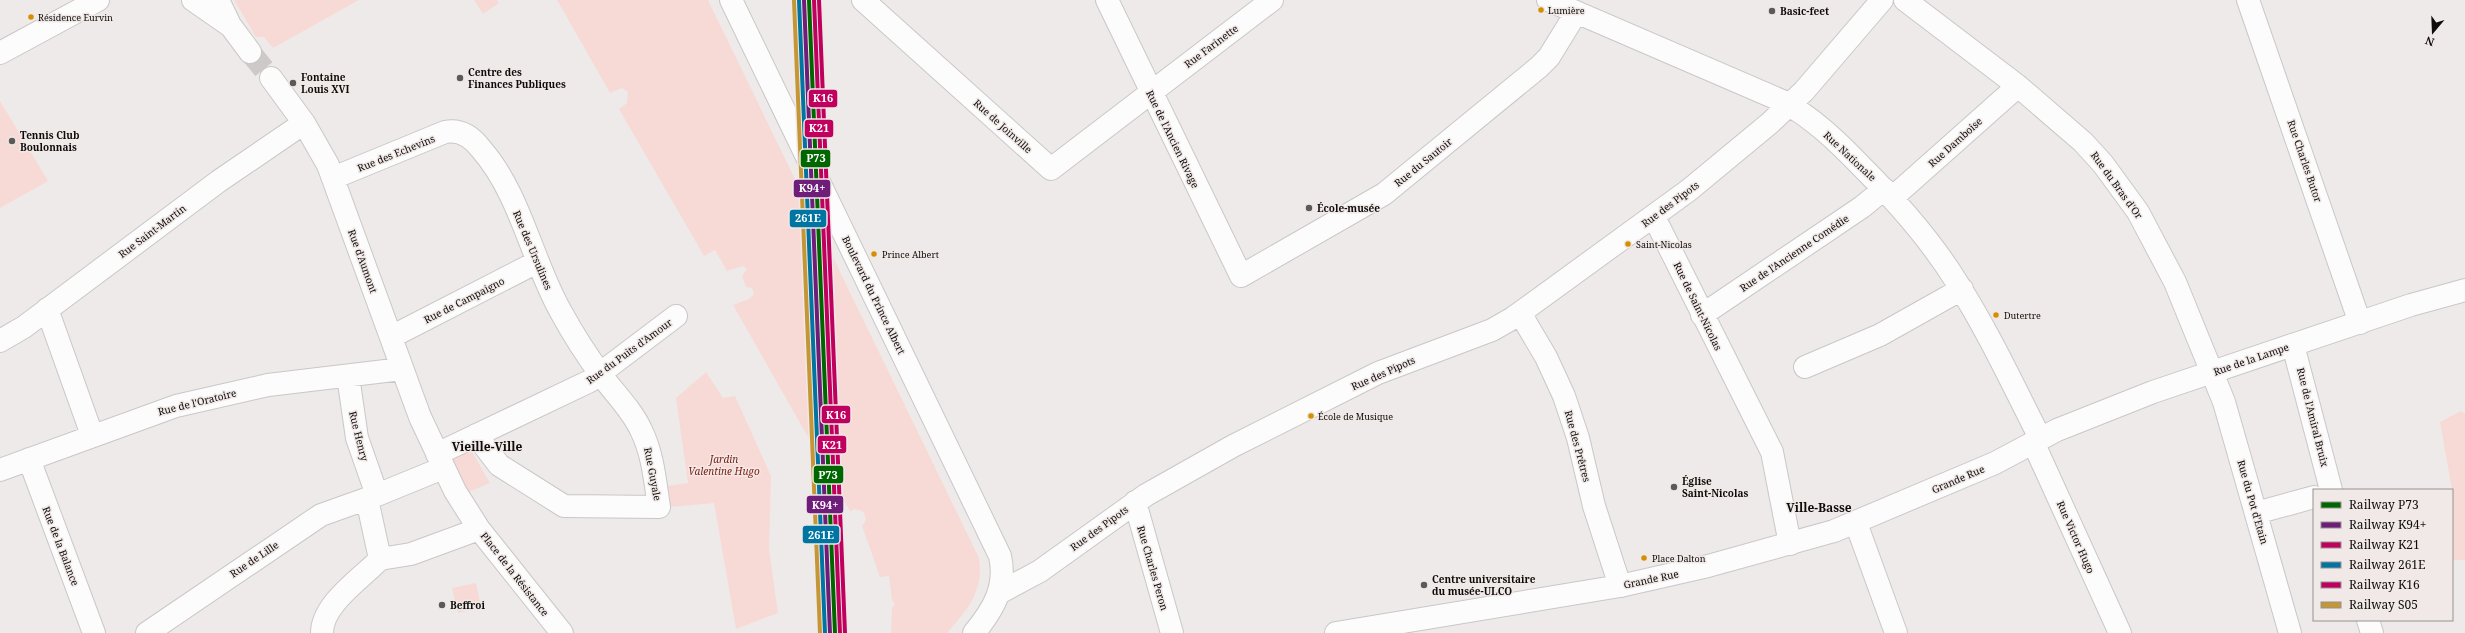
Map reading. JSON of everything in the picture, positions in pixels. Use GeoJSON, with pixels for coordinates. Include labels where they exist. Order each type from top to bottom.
{"type":"FeatureCollection","features":[{"type":"Feature","properties":{"kind":"street"},"geometry":{"type":"LineString","coordinates":[[0,53],[98,0]]}},
{"type":"Feature","properties":{"kind":"street"},"geometry":{"type":"LineString","coordinates":[[193,0],[230,26]]}},
{"type":"Feature","properties":{"kind":"street"},"geometry":{"type":"LineString","coordinates":[[218,0],[230,26],[250,52]]}},
{"type":"Feature","properties":{"kind":"street","name":"Boulevard du Prince Albert"},"geometry":{"type":"LineString","coordinates":[[732,0],[1000,556],[1003,575],[999,593]]}},
{"type":"Feature","properties":{"kind":"street","name":"Rue de Joinville"},"geometry":{"type":"LineString","coordinates":[[863,0],[1050,169],[1150,93]]}},
{"type":"Feature","properties":{"kind":"street","name":"Rue de l'Ancien Rivage"},"geometry":{"type":"LineString","coordinates":[[1107,0],[1150,93],[1240,276]]}},
{"type":"Feature","properties":{"kind":"street","name":"Rue Farinette"},"geometry":{"type":"LineString","coordinates":[[1150,93],[1272,0]]}},
{"type":"Feature","properties":{"kind":"street","name":"Rue Nationale"},"geometry":{"type":"LineString","coordinates":[[1548,0],[1790,105],[1807,117],[1842,148],[1888,193],[1924,236],[1962,289],[1992,344],[2036,440]]}},
{"type":"Feature","properties":{"kind":"street","name":"Rue des Pipots"},"geometry":{"type":"LineString","coordinates":[[999,593],[1019,584],[1040,571],[1135,502],[1233,446],[1378,373],[1492,330],[1520,313],[1699,183],[1790,105],[1882,0]]}},
{"type":"Feature","properties":{"kind":"street","name":"Rue du Bras d'Or"},"geometry":{"type":"LineString","coordinates":[[1905,0],[2018,86],[2090,149],[2138,212],[2172,276],[2212,372]]}},
{"type":"Feature","properties":{"kind":"street","name":"Rue Charles Butor"},"geometry":{"type":"LineString","coordinates":[[2248,0],[2360,323]]}},
{"type":"Feature","properties":{"kind":"street","name":"Rue du Sautoir"},"geometry":{"type":"LineString","coordinates":[[1240,276],[1391,188],[1539,67],[1551,53],[1576,13]]}},
{"type":"Feature","properties":{"kind":"street","name":"Rue d'Aumont"},"geometry":{"type":"LineString","coordinates":[[271,78],[304,122],[323,155],[396,335],[402,369],[440,461]]}},
{"type":"Feature","properties":{"kind":"street","name":"Rue Damboise"},"geometry":{"type":"LineString","coordinates":[[1888,193],[2018,86]]}},
{"type":"Feature","properties":{"kind":"street","name":"Rue Saint-Martin"},"geometry":{"type":"LineString","coordinates":[[0,341],[24,327],[224,177],[304,122]]}},
{"type":"Feature","properties":{"kind":"street","name":"Rue des Echevins"},"geometry":{"type":"LineString","coordinates":[[333,178],[445,132],[459,132]]}},
{"type":"Feature","properties":{"kind":"street","name":"Rue des Ursulines"},"geometry":{"type":"LineString","coordinates":[[459,132],[482,149],[500,175],[537,262],[560,311],[600,374]]}},
{"type":"Feature","properties":{"kind":"street","name":"Rue de l'Ancienne Comédie"},"geometry":{"type":"LineString","coordinates":[[1702,315],[1871,200],[1888,193]]}},
{"type":"Feature","properties":{"kind":"street","name":"Rue de Saint-Nicolas"},"geometry":{"type":"LineString","coordinates":[[1654,217],[1774,458],[1778,494],[1790,544]]}},
{"type":"Feature","properties":{"kind":"street","name":"Rue de Campaigno"},"geometry":{"type":"LineString","coordinates":[[396,335],[537,262]]}},
{"type":"Feature","properties":{"kind":"street"},"geometry":{"type":"LineString","coordinates":[[1805,367],[1880,335],[1962,289]]}},
{"type":"Feature","properties":{"kind":"street","name":"Rue de la Lampe"},"geometry":{"type":"LineString","coordinates":[[2036,440],[2154,392],[2422,301],[2465,290]]}},
{"type":"Feature","properties":{"kind":"street"},"geometry":{"type":"LineString","coordinates":[[47,309],[92,435]]}},
{"type":"Feature","properties":{"kind":"street","name":"Rue des Prêtres"},"geometry":{"type":"LineString","coordinates":[[1520,313],[1549,362],[1569,409],[1578,438],[1592,501],[1620,586]]}},
{"type":"Feature","properties":{"kind":"street","name":"Rue du Puits d'Amour"},"geometry":{"type":"LineString","coordinates":[[440,461],[485,430],[579,387],[600,374],[676,316]]}},
{"type":"Feature","properties":{"kind":"street","name":"Rue de l'Amiral Bruix"},"geometry":{"type":"LineString","coordinates":[[2293,345],[2331,489]]}},
{"type":"Feature","properties":{"kind":"street","name":"Rue de l'Oratoire"},"geometry":{"type":"LineString","coordinates":[[0,470],[92,435],[189,403],[268,385],[348,378],[402,369]]}},
{"type":"Feature","properties":{"kind":"street","name":"Rue du Pot d'Etain"},"geometry":{"type":"LineString","coordinates":[[2212,372],[2227,412],[2290,633]]}},
{"type":"Feature","properties":{"kind":"street","name":"Rue Guyale"},"geometry":{"type":"LineString","coordinates":[[485,430],[495,462],[564,506],[659,506],[652,460],[643,434],[636,420],[600,374]]}},
{"type":"Feature","properties":{"kind":"street","name":"Rue Henry"},"geometry":{"type":"LineString","coordinates":[[348,378],[357,438],[372,497],[380,559]]}},
{"type":"Feature","properties":{"kind":"street","name":"Grande Rue"},"geometry":{"type":"LineString","coordinates":[[1336,633],[1620,586],[1708,566],[1790,544],[1856,523],[1995,463],[2036,440]]}},
{"type":"Feature","properties":{"kind":"street","name":"Rue Victor Hugo"},"geometry":{"type":"LineString","coordinates":[[2036,440],[2120,633]]}},
{"type":"Feature","properties":{"kind":"street","name":"Rue de la Balance"},"geometry":{"type":"LineString","coordinates":[[29,459],[94,633]]}},
{"type":"Feature","properties":{"kind":"street","name":"Rue de Lille"},"geometry":{"type":"LineString","coordinates":[[148,633],[308,522],[334,508],[372,497],[440,461]]}},
{"type":"Feature","properties":{"kind":"street","name":"Place de la Résistance"},"geometry":{"type":"LineString","coordinates":[[440,461],[474,522],[562,633]]}},
{"type":"Feature","properties":{"kind":"street"},"geometry":{"type":"LineString","coordinates":[[2256,513],[2313,497]]}},
{"type":"Feature","properties":{"kind":"street","name":"Rue Charles Peron"},"geometry":{"type":"LineString","coordinates":[[1135,502],[1172,633]]}},
{"type":"Feature","properties":{"kind":"street"},"geometry":{"type":"LineString","coordinates":[[322,633],[323,620],[330,608],[380,559],[411,554],[474,522]]}},
{"type":"Feature","properties":{"kind":"street"},"geometry":{"type":"LineString","coordinates":[[1856,523],[1896,633]]}},
{"type":"Feature","properties":{"kind":"street"},"geometry":{"type":"LineString","coordinates":[[974,633],[988,615],[999,593]]}},
{"type":"Feature","properties":{"kind":"street"},"geometry":{"type":"LineString","coordinates":[[2368,621],[2372,633]]}},
{"type":"Feature","properties":{"kind":"green space"},"geometry":{"type":"Polygon","coordinates":[[[234,0],[359,0],[273,48],[264,37],[256,37],[234,0]]]}},
{"type":"Feature","properties":{"kind":"green space"},"geometry":{"type":"Polygon","coordinates":[[[474,0],[497,0],[499,3],[483,14],[474,0]]]}},
{"type":"Feature","properties":{"kind":"green space"},"geometry":{"type":"Polygon","coordinates":[[[557,0],[708,0],[979,558],[980,570],[977,590],[962,616],[947,633],[891,633],[892,608],[895,604],[892,600],[889,576],[880,577],[862,526],[866,520],[865,515],[862,511],[855,509],[850,511],[733,305],[749,299],[754,294],[752,288],[746,287],[742,276],[747,269],[743,266],[727,271],[715,250],[704,256],[619,109],[627,103],[628,92],[622,88],[610,93],[557,0]]]}},
{"type":"Feature","properties":{"kind":"green space","name":"Tennis Club Boulonnais"},"geometry":{"type":"Polygon","coordinates":[[[0,101],[48,181],[0,208],[0,101]]]}},
{"type":"Feature","properties":{"kind":"green space","name":"Jardin Valentine Hugo"},"geometry":{"type":"Polygon","coordinates":[[[706,372],[723,398],[735,396],[771,476],[769,549],[778,613],[736,629],[714,503],[670,507],[667,486],[688,483],[676,398],[706,372]]]}},
{"type":"Feature","properties":{"kind":"green space"},"geometry":{"type":"Polygon","coordinates":[[[2461,411],[2465,414],[2465,560],[2453,560],[2453,489],[2440,422],[2461,411]]]}},
{"type":"Feature","properties":{"kind":"green space"},"geometry":{"type":"Polygon","coordinates":[[[468,445],[490,483],[461,495],[445,457],[468,445]]]}},
{"type":"Feature","properties":{"kind":"green space"},"geometry":{"type":"Polygon","coordinates":[[[476,583],[481,607],[458,613],[452,588],[476,583]]]}},
{"type":"Feature","properties":{"kind":"tunnel"},"geometry":{"type":"LineString","coordinates":[[250,52],[271,78]]}},
{"type":"Feature","properties":{"kind":"rail line","name":"261E"},"geometry":{"type":"LineString","coordinates":[[799,0],[825,633]]}},
{"type":"Feature","properties":{"kind":"rail line","name":"K94+"},"geometry":{"type":"LineString","coordinates":[[804,0],[830,633]]}},
{"type":"Feature","properties":{"kind":"rail line","name":"P73"},"geometry":{"type":"LineString","coordinates":[[809,0],[835,633]]}},
{"type":"Feature","properties":{"kind":"rail line","name":"K21"},"geometry":{"type":"LineString","coordinates":[[814,0],[840,633]]}},
{"type":"Feature","properties":{"kind":"rail line","name":"K16"},"geometry":{"type":"LineString","coordinates":[[819,0],[845,633]]}},
{"type":"Feature","properties":{"kind":"rail line","name":"S05"},"geometry":{"type":"LineString","coordinates":[[794,1],[820,633]]}},
{"type":"Feature","properties":{"kind":"place","name":"Lumière"},"geometry":{"type":"Point","coordinates":[1541,10]}},
{"type":"Feature","properties":{"kind":"place","name":"Basic-feet"},"geometry":{"type":"Point","coordinates":[1772,11]}},
{"type":"Feature","properties":{"kind":"place","name":"Résidence Eurvin"},"geometry":{"type":"Point","coordinates":[31,17]}},
{"type":"Feature","properties":{"kind":"place","name":"Centre des Finances Publiques"},"geometry":{"type":"Point","coordinates":[460,78]}},
{"type":"Feature","properties":{"kind":"place","name":"Fontaine Louis XVI"},"geometry":{"type":"Point","coordinates":[293,83]}},
{"type":"Feature","properties":{"kind":"place","name":"Tennis Club Boulonnais"},"geometry":{"type":"Point","coordinates":[12,141]}},
{"type":"Feature","properties":{"kind":"place","name":"École-musée"},"geometry":{"type":"Point","coordinates":[1309,208]}},
{"type":"Feature","properties":{"kind":"place","name":"Saint-Nicolas"},"geometry":{"type":"Point","coordinates":[1628,244]}},
{"type":"Feature","properties":{"kind":"place","name":"Prince Albert"},"geometry":{"type":"Point","coordinates":[874,254]}},
{"type":"Feature","properties":{"kind":"place","name":"Dutertre"},"geometry":{"type":"Point","coordinates":[1996,315]}},
{"type":"Feature","properties":{"kind":"place","name":"École de Musique"},"geometry":{"type":"Point","coordinates":[1311,416]}},
{"type":"Feature","properties":{"kind":"place","name":"Église Saint-Nicolas"},"geometry":{"type":"Point","coordinates":[1674,487]}},
{"type":"Feature","properties":{"kind":"place","name":"Place Dalton"},"geometry":{"type":"Point","coordinates":[1644,558]}},
{"type":"Feature","properties":{"kind":"place","name":"Centre universitaire du musée-ULCO"},"geometry":{"type":"Point","coordinates":[1424,585]}},
{"type":"Feature","properties":{"kind":"place","name":"Beffroi"},"geometry":{"type":"Point","coordinates":[442,605]}},
{"type":"Feature","properties":{"kind":"district","name":"Vieille-Ville"},"geometry":{"type":"Point","coordinates":[487,446]}},
{"type":"Feature","properties":{"kind":"district","name":"Ville-Basse"},"geometry":{"type":"Point","coordinates":[1819,507]}}]}
